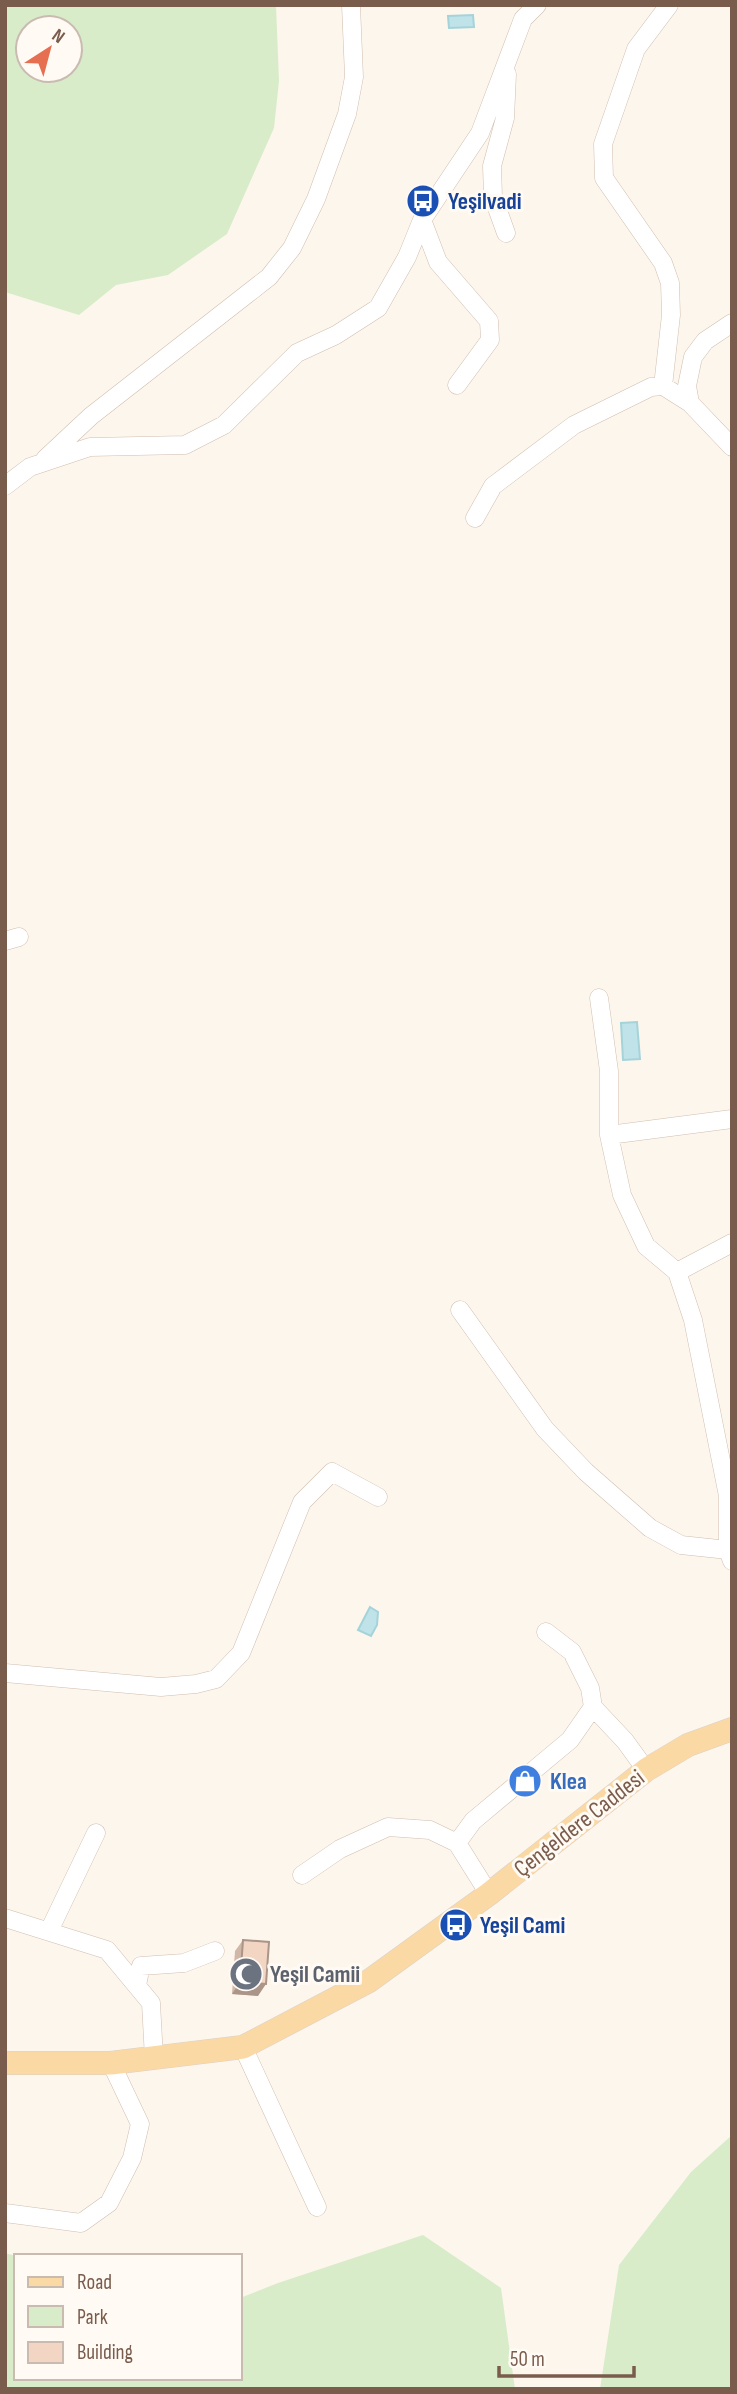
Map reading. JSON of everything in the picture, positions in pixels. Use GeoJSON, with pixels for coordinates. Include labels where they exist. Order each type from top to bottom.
{"type":"FeatureCollection","features":[{"type":"Feature","properties":{"kind":"main road","name":"Çengeldere Caddesi"},"geometry":{"type":"LineString","coordinates":[[5,2063],[111,2063],[243,2047],[369,1981],[489,1894],[646,1770],[688,1745],[732,1729]]}},
{"type":"Feature","properties":{"kind":"street"},"geometry":{"type":"LineString","coordinates":[[40,464],[91,416],[269,276],[292,248],[316,199],[347,114],[354,77],[351,5]]}},
{"type":"Feature","properties":{"kind":"street"},"geometry":{"type":"LineString","coordinates":[[5,486],[30,467],[90,447],[186,445],[224,425],[297,353],[336,335],[378,308],[407,257],[422,220],[480,133],[523,19],[537,5]]}},
{"type":"Feature","properties":{"kind":"street"},"geometry":{"type":"LineString","coordinates":[[663,386],[671,315],[670,283],[663,263],[608,186],[602,160],[603,144],[636,49],[669,5]]}},
{"type":"Feature","properties":{"kind":"street"},"geometry":{"type":"LineString","coordinates":[[506,233],[493,197],[492,166],[505,118],[508,56]]}},
{"type":"Feature","properties":{"kind":"street"},"geometry":{"type":"LineString","coordinates":[[422,220],[438,262],[489,321],[489,340],[457,385]]}},
{"type":"Feature","properties":{"kind":"street"},"geometry":{"type":"LineString","coordinates":[[690,402],[687,386],[693,357],[705,341],[732,323]]}},
{"type":"Feature","properties":{"kind":"street"},"geometry":{"type":"LineString","coordinates":[[475,518],[493,486],[574,425],[651,387],[663,386],[690,402],[732,447]]}},
{"type":"Feature","properties":{"kind":"street"},"geometry":{"type":"LineString","coordinates":[[460,1310],[545,1429],[586,1472],[650,1528],[681,1545],[730,1556],[729,1496],[693,1320],[677,1272],[646,1246],[622,1195],[609,1135],[609,1071],[599,998]]}},
{"type":"Feature","properties":{"kind":"street"},"geometry":{"type":"LineString","coordinates":[[609,1135],[732,1119]]}},
{"type":"Feature","properties":{"kind":"street"},"geometry":{"type":"LineString","coordinates":[[677,1272],[732,1243]]}},
{"type":"Feature","properties":{"kind":"street"},"geometry":{"type":"LineString","coordinates":[[5,1673],[161,1687],[216,1679],[241,1653],[302,1502],[332,1472],[378,1497]]}},
{"type":"Feature","properties":{"kind":"street"},"geometry":{"type":"LineString","coordinates":[[546,1632],[572,1652],[590,1688],[593,1707],[625,1741],[646,1770]]}},
{"type":"Feature","properties":{"kind":"street"},"geometry":{"type":"LineString","coordinates":[[457,1843],[473,1821],[569,1740],[593,1707]]}},
{"type":"Feature","properties":{"kind":"street"},"geometry":{"type":"LineString","coordinates":[[302,1875],[340,1849],[388,1827],[430,1830],[457,1843],[489,1894]]}},
{"type":"Feature","properties":{"kind":"street"},"geometry":{"type":"LineString","coordinates":[[48,1931],[96,1833]]}},
{"type":"Feature","properties":{"kind":"street"},"geometry":{"type":"LineString","coordinates":[[5,1917],[107,1950],[151,2003],[154,2058]]}},
{"type":"Feature","properties":{"kind":"street"},"geometry":{"type":"LineString","coordinates":[[137,1985],[141,1966],[184,1963],[215,1951]]}},
{"type":"Feature","properties":{"kind":"street"},"geometry":{"type":"LineString","coordinates":[[243,2047],[317,2207]]}},
{"type":"Feature","properties":{"kind":"street"},"geometry":{"type":"LineString","coordinates":[[5,2213],[81,2223],[109,2203],[132,2158],[140,2124],[111,2063]]}},
{"type":"Feature","properties":{"kind":"green space"},"geometry":{"type":"Polygon","coordinates":[[[5,5],[276,5],[279,81],[274,128],[227,234],[168,275],[116,285],[79,315],[5,292],[5,5]]]}},
{"type":"Feature","properties":{"kind":"green space"},"geometry":{"type":"Polygon","coordinates":[[[732,2135],[732,2389],[600,2389],[619,2265],[691,2172],[732,2135]]]}},
{"type":"Feature","properties":{"kind":"green space"},"geometry":{"type":"Polygon","coordinates":[[[423,2235],[501,2288],[515,2389],[5,2389],[5,2253],[14,2255],[14,2380],[242,2380],[242,2297],[423,2235]]]}},
{"type":"Feature","properties":{"kind":"water"},"geometry":{"type":"Polygon","coordinates":[[[473,15],[474,27],[449,28],[448,16],[473,15]]]}},
{"type":"Feature","properties":{"kind":"water"},"geometry":{"type":"Polygon","coordinates":[[[637,1022],[640,1059],[623,1060],[621,1023],[637,1022]]]}},
{"type":"Feature","properties":{"kind":"water"},"geometry":{"type":"Polygon","coordinates":[[[370,1607],[378,1612],[377,1625],[371,1636],[358,1630],[370,1607]]]}},
{"type":"Feature","properties":{"kind":"building"},"geometry":{"type":"Polygon","coordinates":[[[243,1940],[269,1942],[266,1984],[240,1982],[243,1940]]]}},
{"type":"Feature","properties":{"kind":"place","name":"Yeşilvadi"},"geometry":{"type":"Point","coordinates":[423,201]}},
{"type":"Feature","properties":{"kind":"place","name":"Klea"},"geometry":{"type":"Point","coordinates":[525,1781]}},
{"type":"Feature","properties":{"kind":"place","name":"Yeşil Cami"},"geometry":{"type":"Point","coordinates":[456,1925]}},
{"type":"Feature","properties":{"kind":"place","name":"Yeşil Camii"},"geometry":{"type":"Point","coordinates":[246,1974]}}]}
